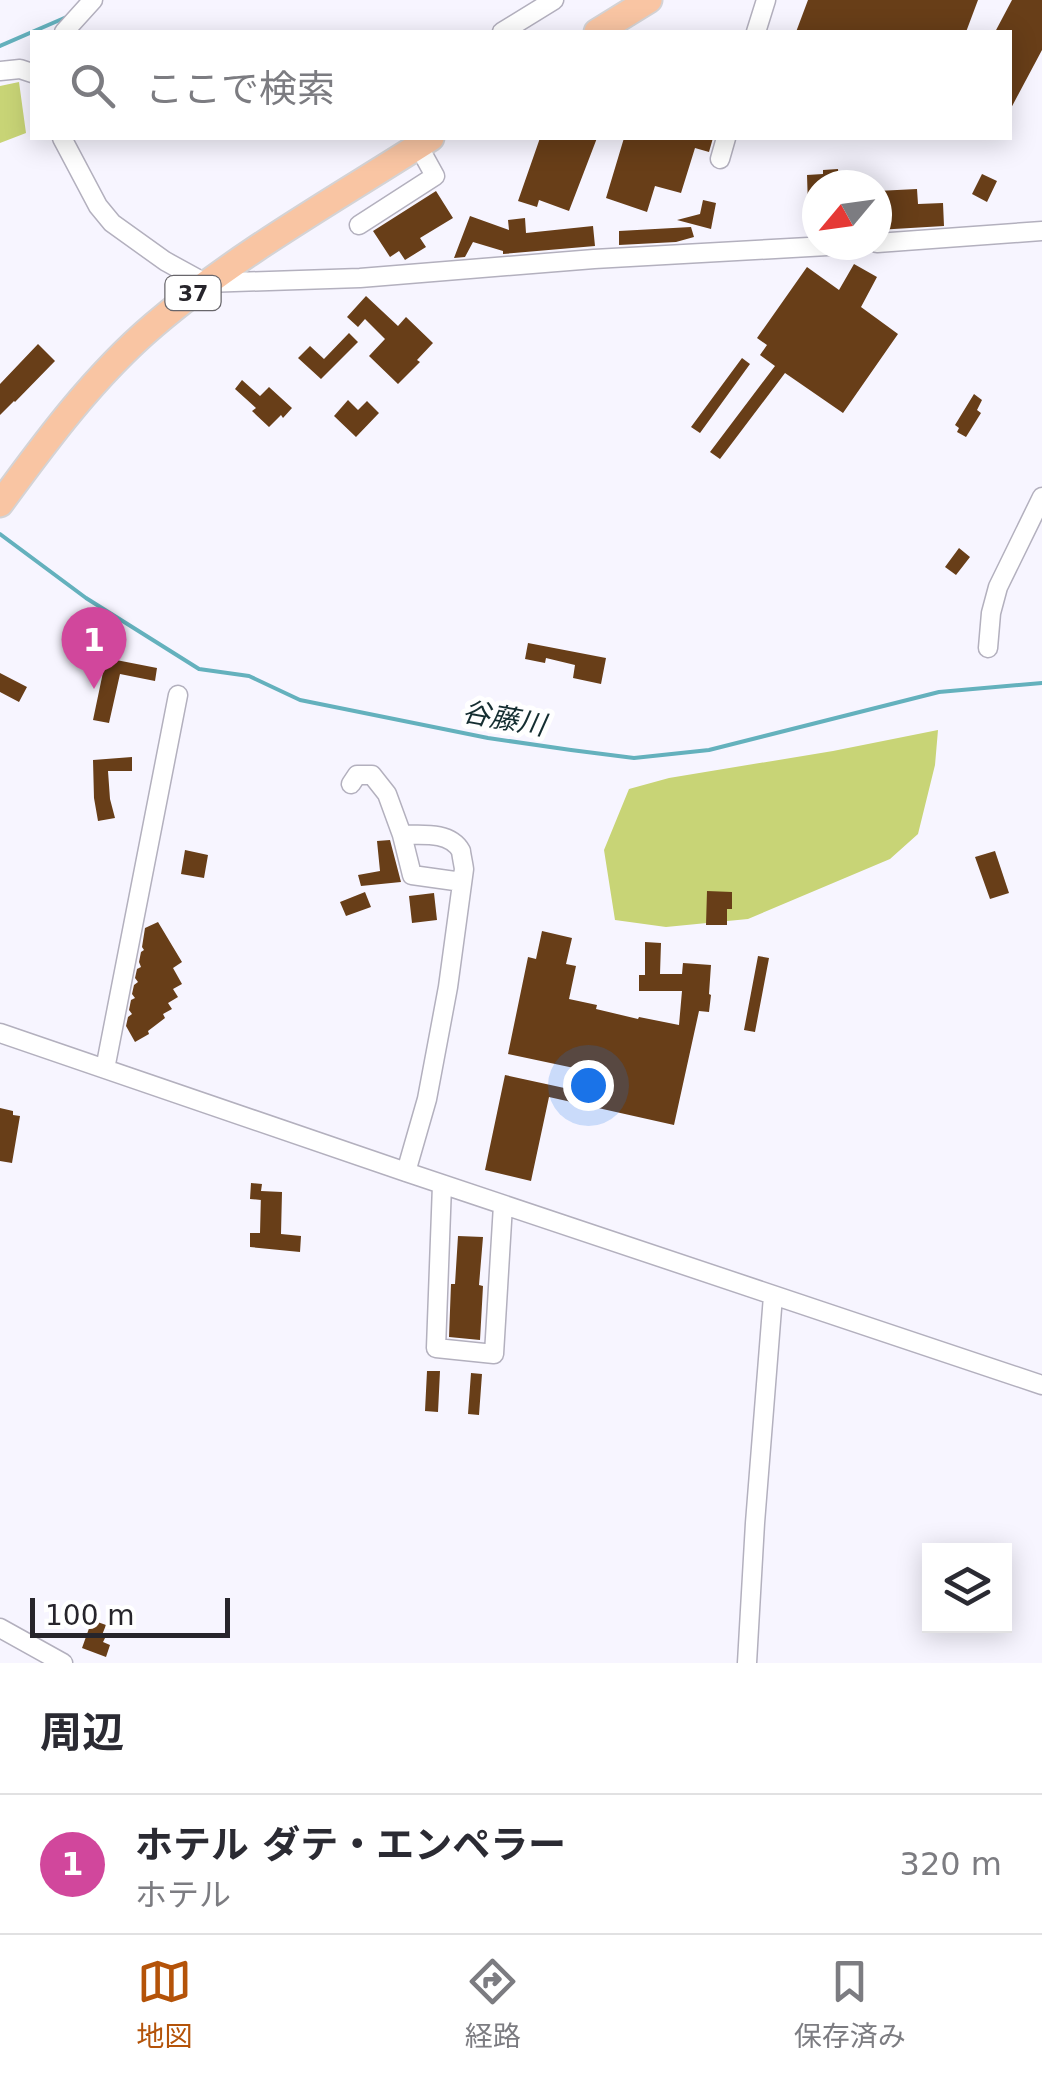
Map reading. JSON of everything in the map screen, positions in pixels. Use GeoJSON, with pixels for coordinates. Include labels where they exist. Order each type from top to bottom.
{"type":"FeatureCollection","features":[{"type":"Feature","properties":{"kind":"highway"},"geometry":{"type":"LineString","coordinates":[[600,30],[649,0]]}},
{"type":"Feature","properties":{"kind":"highway","name":"37"},"geometry":{"type":"LineString","coordinates":[[0,503],[62,422],[151,328],[206,283],[421,140]]}},
{"type":"Feature","properties":{"kind":"street"},"geometry":{"type":"LineString","coordinates":[[66,30],[93,0]]}},
{"type":"Feature","properties":{"kind":"street"},"geometry":{"type":"LineString","coordinates":[[505,30],[554,0]]}},
{"type":"Feature","properties":{"kind":"street"},"geometry":{"type":"LineString","coordinates":[[757,30],[766,0]]}},
{"type":"Feature","properties":{"kind":"street"},"geometry":{"type":"LineString","coordinates":[[0,71],[30,72]]}},
{"type":"Feature","properties":{"kind":"street"},"geometry":{"type":"LineString","coordinates":[[63,140],[98,206],[112,223],[165,261],[206,283],[360,278],[802,248]]}},
{"type":"Feature","properties":{"kind":"street"},"geometry":{"type":"LineString","coordinates":[[359,226],[435,176],[421,140]]}},
{"type":"Feature","properties":{"kind":"street"},"geometry":{"type":"LineString","coordinates":[[720,159],[725,140]]}},
{"type":"Feature","properties":{"kind":"street"},"geometry":{"type":"LineString","coordinates":[[892,242],[1042,231]]}},
{"type":"Feature","properties":{"kind":"street"},"geometry":{"type":"LineString","coordinates":[[988,648],[998,587],[1042,497]]}},
{"type":"Feature","properties":{"kind":"street"},"geometry":{"type":"LineString","coordinates":[[105,1068],[178,695]]}},
{"type":"Feature","properties":{"kind":"street"},"geometry":{"type":"LineString","coordinates":[[350,784],[356,775],[372,775],[387,794],[412,875],[462,882]]}},
{"type":"Feature","properties":{"kind":"street"},"geometry":{"type":"LineString","coordinates":[[402,836],[449,840],[461,852],[464,869],[434,1061],[406,1172]]}},
{"type":"Feature","properties":{"kind":"street"},"geometry":{"type":"LineString","coordinates":[[0,1033],[1042,1385]]}},
{"type":"Feature","properties":{"kind":"street"},"geometry":{"type":"LineString","coordinates":[[442,1184],[436,1348],[494,1354],[504,1205]]}},
{"type":"Feature","properties":{"kind":"street"},"geometry":{"type":"LineString","coordinates":[[748,1663],[754,1523],[773,1296]]}},
{"type":"Feature","properties":{"kind":"street"},"geometry":{"type":"LineString","coordinates":[[0,1628],[63,1663]]}},
{"type":"Feature","properties":{"kind":"green space"},"geometry":{"type":"Polygon","coordinates":[[[19,82],[26,133],[0,143],[0,86],[19,82]]]}},
{"type":"Feature","properties":{"kind":"green space"},"geometry":{"type":"Polygon","coordinates":[[[938,730],[935,765],[918,834],[890,859],[748,919],[666,927],[615,920],[604,850],[629,789],[669,778],[938,730]]]}},
{"type":"Feature","properties":{"kind":"building"},"geometry":{"type":"Polygon","coordinates":[[[808,0],[978,0],[967,30],[797,30],[808,0]]]}},
{"type":"Feature","properties":{"kind":"building"},"geometry":{"type":"Polygon","coordinates":[[[1012,0],[1042,0],[1042,50],[1012,106],[1012,30],[996,30],[1012,0]]]}},
{"type":"Feature","properties":{"kind":"building"},"geometry":{"type":"Polygon","coordinates":[[[539,140],[596,140],[569,211],[539,200],[537,207],[518,201],[539,140]]]}},
{"type":"Feature","properties":{"kind":"building"},"geometry":{"type":"Polygon","coordinates":[[[623,140],[712,140],[709,152],[695,148],[681,193],[655,186],[647,212],[606,198],[623,140]]]}},
{"type":"Feature","properties":{"kind":"building"},"geometry":{"type":"Polygon","coordinates":[[[982,174],[997,181],[987,202],[972,194],[982,174]]]}},
{"type":"Feature","properties":{"kind":"building"},"geometry":{"type":"Polygon","coordinates":[[[917,189],[918,204],[943,203],[944,226],[892,229],[892,190],[917,189]]]}},
{"type":"Feature","properties":{"kind":"building"},"geometry":{"type":"Polygon","coordinates":[[[436,191],[453,218],[420,238],[426,247],[405,260],[399,251],[390,257],[373,231],[436,191]]]}},
{"type":"Feature","properties":{"kind":"building"},"geometry":{"type":"Polygon","coordinates":[[[703,200],[716,203],[711,229],[677,220],[700,214],[703,200]]]}},
{"type":"Feature","properties":{"kind":"building"},"geometry":{"type":"Polygon","coordinates":[[[470,216],[509,230],[508,220],[525,218],[526,233],[593,226],[595,246],[503,254],[473,242],[465,257],[454,258],[470,216]]]}},
{"type":"Feature","properties":{"kind":"building"},"geometry":{"type":"Polygon","coordinates":[[[691,227],[694,237],[676,242],[619,245],[619,231],[691,227]]]}},
{"type":"Feature","properties":{"kind":"building"},"geometry":{"type":"Polygon","coordinates":[[[854,264],[877,277],[861,307],[898,334],[843,413],[785,373],[720,459],[710,452],[775,366],[760,355],[767,345],[757,338],[807,267],[839,290],[854,264]]]}},
{"type":"Feature","properties":{"kind":"building"},"geometry":{"type":"Polygon","coordinates":[[[366,296],[398,326],[406,317],[433,343],[398,384],[369,356],[385,339],[365,319],[358,327],[347,317],[366,296]]]}},
{"type":"Feature","properties":{"kind":"building"},"geometry":{"type":"Polygon","coordinates":[[[349,333],[358,342],[321,379],[298,358],[310,346],[324,359],[349,333]]]}},
{"type":"Feature","properties":{"kind":"building"},"geometry":{"type":"Polygon","coordinates":[[[38,344],[55,361],[0,415],[0,384],[38,344]]]}},
{"type":"Feature","properties":{"kind":"building"},"geometry":{"type":"Polygon","coordinates":[[[742,358],[750,364],[700,433],[691,427],[742,358]]]}},
{"type":"Feature","properties":{"kind":"building"},"geometry":{"type":"Polygon","coordinates":[[[242,380],[260,396],[269,387],[292,408],[269,427],[235,389],[242,380]]]}},
{"type":"Feature","properties":{"kind":"building"},"geometry":{"type":"Polygon","coordinates":[[[974,394],[982,400],[977,410],[981,413],[966,437],[957,432],[959,428],[955,425],[974,394]]]}},
{"type":"Feature","properties":{"kind":"building"},"geometry":{"type":"Polygon","coordinates":[[[348,400],[358,410],[367,401],[379,413],[356,437],[334,416],[348,400]]]}},
{"type":"Feature","properties":{"kind":"building"},"geometry":{"type":"Polygon","coordinates":[[[959,548],[970,557],[956,575],[945,567],[959,548]]]}},
{"type":"Feature","properties":{"kind":"building"},"geometry":{"type":"Polygon","coordinates":[[[528,643],[606,658],[601,684],[573,678],[575,665],[546,658],[545,663],[525,659],[528,643]]]}},
{"type":"Feature","properties":{"kind":"building"},"geometry":{"type":"Polygon","coordinates":[[[106,658],[157,668],[155,681],[120,674],[109,723],[93,720],[106,658]]]}},
{"type":"Feature","properties":{"kind":"building"},"geometry":{"type":"Polygon","coordinates":[[[0,673],[27,687],[19,702],[0,692],[0,673]]]}},
{"type":"Feature","properties":{"kind":"building"},"geometry":{"type":"Polygon","coordinates":[[[132,757],[132,771],[108,771],[115,818],[98,821],[93,760],[132,757]]]}},
{"type":"Feature","properties":{"kind":"building"},"geometry":{"type":"Polygon","coordinates":[[[390,840],[401,882],[361,886],[358,875],[380,871],[377,841],[390,840]]]}},
{"type":"Feature","properties":{"kind":"building"},"geometry":{"type":"Polygon","coordinates":[[[185,850],[208,855],[204,878],[181,874],[185,850]]]}},
{"type":"Feature","properties":{"kind":"building"},"geometry":{"type":"Polygon","coordinates":[[[995,851],[1009,893],[990,899],[975,857],[995,851]]]}},
{"type":"Feature","properties":{"kind":"building"},"geometry":{"type":"Polygon","coordinates":[[[707,891],[732,892],[727,925],[706,925],[707,891]]]}},
{"type":"Feature","properties":{"kind":"building"},"geometry":{"type":"Polygon","coordinates":[[[365,892],[371,907],[346,916],[340,902],[365,892]]]}},
{"type":"Feature","properties":{"kind":"building"},"geometry":{"type":"Polygon","coordinates":[[[434,893],[437,920],[412,923],[409,896],[434,893]]]}},
{"type":"Feature","properties":{"kind":"building"},"geometry":{"type":"Polygon","coordinates":[[[158,922],[182,962],[173,968],[182,984],[173,989],[178,997],[168,1003],[172,1009],[163,1014],[165,1018],[135,1042],[126,1026],[132,1014],[129,1010],[135,998],[134,985],[138,982],[135,978],[141,967],[145,928],[158,922]]]}},
{"type":"Feature","properties":{"kind":"building"},"geometry":{"type":"Polygon","coordinates":[[[542,931],[572,938],[566,964],[576,966],[569,999],[638,1019],[679,1025],[682,991],[639,991],[639,975],[645,975],[645,942],[661,943],[660,974],[682,974],[683,963],[711,965],[711,995],[709,1012],[699,1011],[674,1125],[549,1097],[531,1181],[485,1170],[505,1075],[569,1089],[574,1068],[508,1054],[528,957],[536,959],[542,931]]]}},
{"type":"Feature","properties":{"kind":"building"},"geometry":{"type":"Polygon","coordinates":[[[758,956],[769,958],[755,1032],[744,1030],[758,956]]]}},
{"type":"Feature","properties":{"kind":"building"},"geometry":{"type":"Polygon","coordinates":[[[0,1108],[20,1116],[12,1163],[0,1161],[0,1108]]]}},
{"type":"Feature","properties":{"kind":"building"},"geometry":{"type":"Polygon","coordinates":[[[251,1183],[262,1184],[261,1191],[282,1192],[281,1234],[301,1236],[300,1252],[250,1247],[250,1233],[260,1233],[261,1200],[250,1199],[251,1183]]]}},
{"type":"Feature","properties":{"kind":"building"},"geometry":{"type":"Polygon","coordinates":[[[458,1236],[483,1237],[480,1340],[449,1337],[458,1236]]]}},
{"type":"Feature","properties":{"kind":"building"},"geometry":{"type":"Polygon","coordinates":[[[427,1371],[440,1371],[438,1412],[425,1411],[427,1371]]]}},
{"type":"Feature","properties":{"kind":"building"},"geometry":{"type":"Polygon","coordinates":[[[471,1373],[482,1374],[479,1415],[468,1414],[471,1373]]]}},
{"type":"Feature","properties":{"kind":"building"},"geometry":{"type":"Polygon","coordinates":[[[92,1620],[106,1625],[103,1642],[110,1645],[106,1657],[82,1648],[92,1620]]]}},
{"type":"Feature","properties":{"kind":"waterway"},"geometry":{"type":"LineString","coordinates":[[37,30],[69,16]]}},
{"type":"Feature","properties":{"kind":"waterway"},"geometry":{"type":"LineString","coordinates":[[0,46],[30,33]]}},
{"type":"Feature","properties":{"kind":"waterway","name":"谷藤川"},"geometry":{"type":"LineString","coordinates":[[0,534],[86,598],[199,669],[249,676],[300,700],[488,738],[571,750],[634,758],[709,750],[939,692],[1042,683]]}},
{"type":"Feature","properties":{"kind":"place","name":"ホテル ダテ・エンペラー"},"geometry":{"type":"Point","coordinates":[94,689]}}]}
